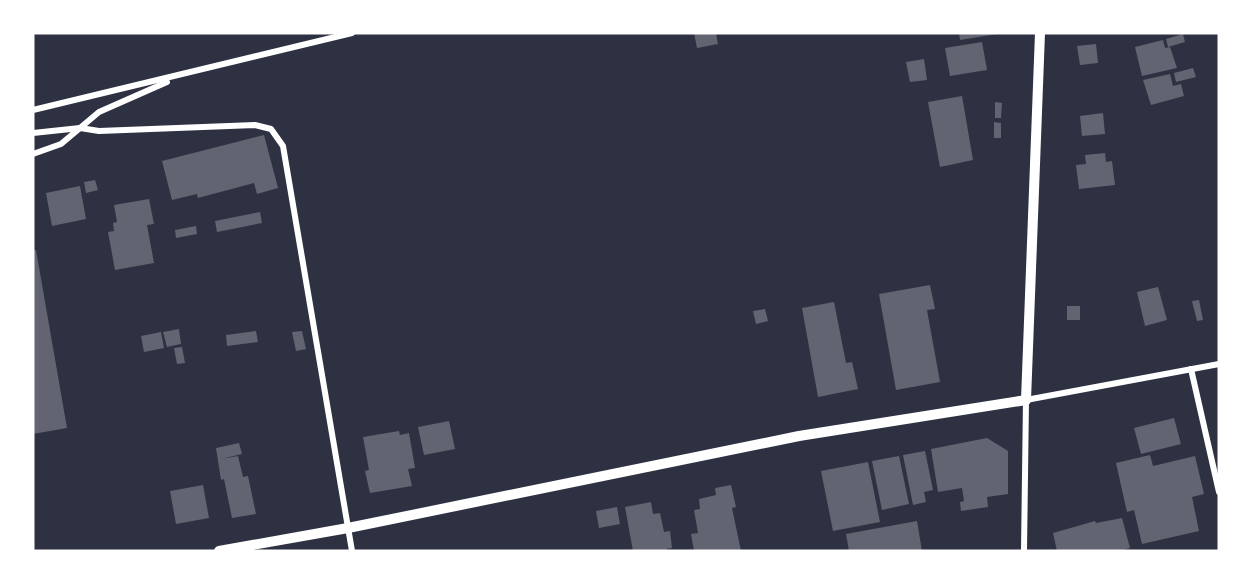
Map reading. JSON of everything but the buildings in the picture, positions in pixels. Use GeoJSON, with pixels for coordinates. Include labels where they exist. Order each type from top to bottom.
{"type":"FeatureCollection","features":[{"type":"Feature","properties":{"kind":"street"},"geometry":{"type":"LineString","coordinates":[[33,110],[352,33]]}},
{"type":"Feature","properties":{"kind":"street"},"geometry":{"type":"LineString","coordinates":[[1024,551],[1026,400],[1040,33]]}},
{"type":"Feature","properties":{"kind":"street"},"geometry":{"type":"LineString","coordinates":[[33,154],[61,144],[99,112],[182,75]]}},
{"type":"Feature","properties":{"kind":"street"},"geometry":{"type":"LineString","coordinates":[[33,133],[80,128],[99,130],[255,125],[271,129],[283,146],[352,551]]}},
{"type":"Feature","properties":{"kind":"street"},"geometry":{"type":"LineString","coordinates":[[219,551],[348,528],[799,436],[1026,400],[1219,364]]}},
{"type":"Feature","properties":{"kind":"street"},"geometry":{"type":"LineString","coordinates":[[1191,369],[1219,492]]}}]}
